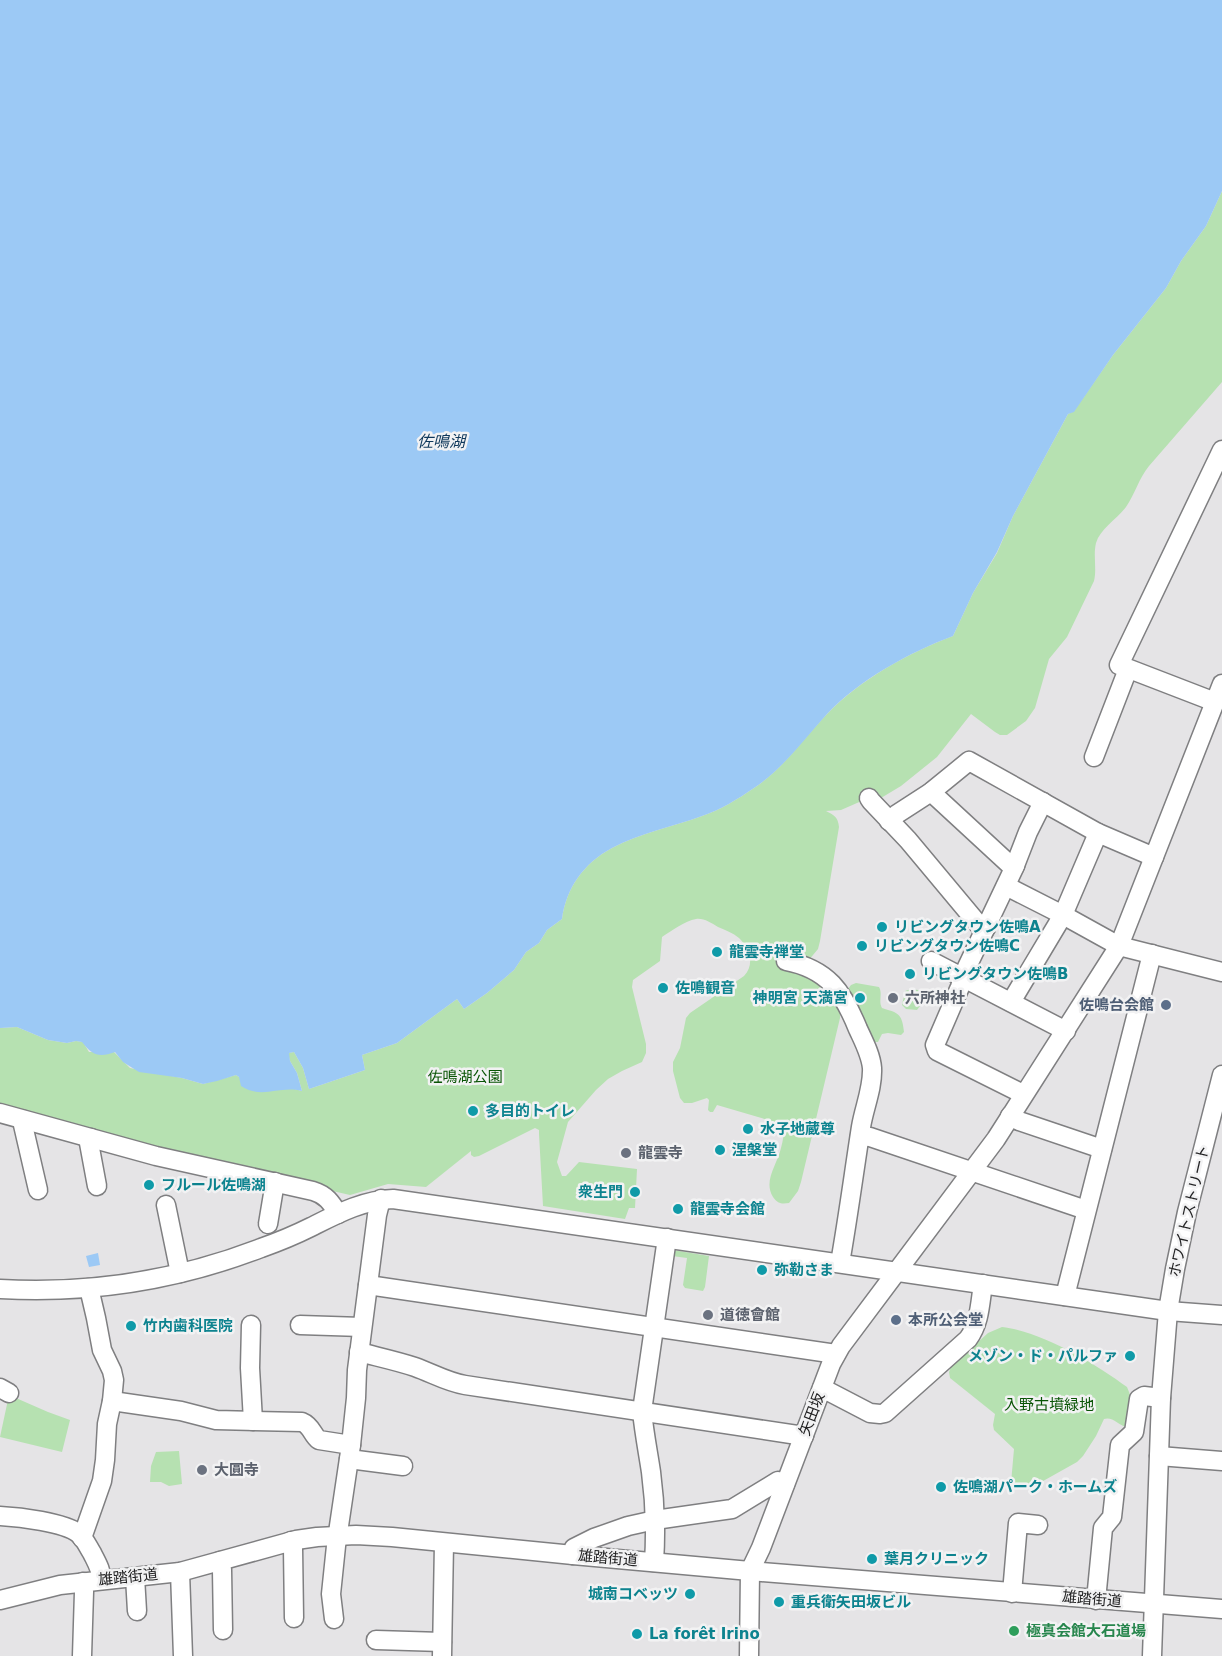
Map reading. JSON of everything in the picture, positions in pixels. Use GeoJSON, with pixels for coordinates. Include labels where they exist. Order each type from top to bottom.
{"type":"FeatureCollection","features":[{"type":"Feature","properties":{"kind":"street"},"geometry":{"type":"LineString","coordinates":[[1215,702],[1119,665],[1222,450]]}},
{"type":"Feature","properties":{"kind":"street"},"geometry":{"type":"LineString","coordinates":[[1094,757],[1128,669]]}},
{"type":"Feature","properties":{"kind":"street","name":"矢田坂"},"geometry":{"type":"LineString","coordinates":[[750,1571],[836,1354],[996,1138],[1119,946],[1222,684]]}},
{"type":"Feature","properties":{"kind":"street"},"geometry":{"type":"LineString","coordinates":[[889,821],[931,792],[969,761],[1098,833],[1154,857]]}},
{"type":"Feature","properties":{"kind":"street"},"geometry":{"type":"LineString","coordinates":[[931,792],[1009,864],[1015,866]]}},
{"type":"Feature","properties":{"kind":"street"},"geometry":{"type":"LineString","coordinates":[[869,798],[908,840],[979,925],[986,928]]}},
{"type":"Feature","properties":{"kind":"street"},"geometry":{"type":"LineString","coordinates":[[1023,1094],[937,1051],[935,1045],[963,977],[1043,802]]}},
{"type":"Feature","properties":{"kind":"street"},"geometry":{"type":"LineString","coordinates":[[1011,1002],[1063,915],[1098,833]]}},
{"type":"Feature","properties":{"kind":"street"},"geometry":{"type":"LineString","coordinates":[[1006,886],[1119,946],[1222,972]]}},
{"type":"Feature","properties":{"kind":"street"},"geometry":{"type":"LineString","coordinates":[[1065,1296],[1152,954]]}},
{"type":"Feature","properties":{"kind":"street"},"geometry":{"type":"LineString","coordinates":[[786,961],[800,963],[813,969],[825,976],[836,987],[852,1013],[870,1057],[872,1079],[860,1136],[840,1263]]}},
{"type":"Feature","properties":{"kind":"street"},"geometry":{"type":"LineString","coordinates":[[931,961],[1066,1031]]}},
{"type":"Feature","properties":{"kind":"street","name":"ホワイトストリート"},"geometry":{"type":"LineString","coordinates":[[1152,1656],[1161,1398],[1168,1311],[1187,1212],[1222,1075]]}},
{"type":"Feature","properties":{"kind":"street"},"geometry":{"type":"LineString","coordinates":[[0,1113],[156,1156],[321,1193],[328,1198],[338,1214]]}},
{"type":"Feature","properties":{"kind":"street"},"geometry":{"type":"LineString","coordinates":[[1010,1116],[1102,1149]]}},
{"type":"Feature","properties":{"kind":"street"},"geometry":{"type":"LineString","coordinates":[[24,1120],[23,1125],[38,1190]]}},
{"type":"Feature","properties":{"kind":"street"},"geometry":{"type":"LineString","coordinates":[[860,1136],[870,1137],[1086,1210]]}},
{"type":"Feature","properties":{"kind":"street"},"geometry":{"type":"LineString","coordinates":[[91,1138],[89,1143],[97,1186]]}},
{"type":"Feature","properties":{"kind":"street"},"geometry":{"type":"LineString","coordinates":[[268,1224],[275,1182]]}},
{"type":"Feature","properties":{"kind":"street"},"geometry":{"type":"LineString","coordinates":[[0,1289],[89,1288],[180,1273],[260,1249],[367,1202],[381,1199],[404,1200],[1168,1311],[1222,1314]]}},
{"type":"Feature","properties":{"kind":"street"},"geometry":{"type":"LineString","coordinates":[[334,1619],[331,1594],[350,1452],[362,1327],[381,1199]]}},
{"type":"Feature","properties":{"kind":"street"},"geometry":{"type":"LineString","coordinates":[[166,1205],[180,1273]]}},
{"type":"Feature","properties":{"kind":"street"},"geometry":{"type":"LineString","coordinates":[[654,1562],[655,1520],[642,1411],[667,1238]]}},
{"type":"Feature","properties":{"kind":"street"},"geometry":{"type":"LineString","coordinates":[[822,1388],[870,1413],[885,1413],[968,1339],[977,1323],[983,1284]]}},
{"type":"Feature","properties":{"kind":"street"},"geometry":{"type":"LineString","coordinates":[[368,1285],[836,1354]]}},
{"type":"Feature","properties":{"kind":"street"},"geometry":{"type":"LineString","coordinates":[[82,1538],[102,1481],[106,1424],[114,1380],[102,1350],[89,1288]]}},
{"type":"Feature","properties":{"kind":"street"},"geometry":{"type":"LineString","coordinates":[[251,1325],[250,1368],[253,1421]]}},
{"type":"Feature","properties":{"kind":"street"},"geometry":{"type":"LineString","coordinates":[[300,1325],[362,1327]]}},
{"type":"Feature","properties":{"kind":"street"},"geometry":{"type":"LineString","coordinates":[[359,1352],[414,1366],[458,1384],[804,1436]]}},
{"type":"Feature","properties":{"kind":"street"},"geometry":{"type":"LineString","coordinates":[[1096,1600],[1102,1528],[1112,1517],[1120,1445],[1134,1432],[1138,1399],[1144,1396],[1161,1398]]}},
{"type":"Feature","properties":{"kind":"street"},"geometry":{"type":"LineString","coordinates":[[112,1401],[181,1411],[216,1420],[302,1422],[308,1425],[319,1440],[350,1452],[403,1466]]}},
{"type":"Feature","properties":{"kind":"street"},"geometry":{"type":"LineString","coordinates":[[1159,1456],[1222,1461]]}},
{"type":"Feature","properties":{"kind":"street"},"geometry":{"type":"LineString","coordinates":[[573,1555],[574,1548],[611,1531],[655,1520],[732,1509],[777,1481],[785,1484]]}},
{"type":"Feature","properties":{"kind":"street"},"geometry":{"type":"LineString","coordinates":[[0,1516],[27,1519],[71,1529],[82,1538],[101,1569],[102,1580]]}},
{"type":"Feature","properties":{"kind":"street"},"geometry":{"type":"LineString","coordinates":[[1012,1593],[1018,1523],[1038,1525]]}},
{"type":"Feature","properties":{"kind":"street","name":"雄踏街道"},"geometry":{"type":"LineString","coordinates":[[0,1600],[43,1588],[180,1572],[291,1542],[338,1535],[374,1535],[750,1571],[1222,1610]]}},
{"type":"Feature","properties":{"kind":"street"},"geometry":{"type":"LineString","coordinates":[[291,1542],[294,1618]]}},
{"type":"Feature","properties":{"kind":"street"},"geometry":{"type":"LineString","coordinates":[[376,1640],[442,1649],[444,1542]]}},
{"type":"Feature","properties":{"kind":"street"},"geometry":{"type":"LineString","coordinates":[[220,1561],[223,1630]]}},
{"type":"Feature","properties":{"kind":"street"},"geometry":{"type":"LineString","coordinates":[[749,1656],[750,1571]]}},
{"type":"Feature","properties":{"kind":"street"},"geometry":{"type":"LineString","coordinates":[[180,1572],[183,1656]]}},
{"type":"Feature","properties":{"kind":"street"},"geometry":{"type":"LineString","coordinates":[[135,1577],[137,1611]]}},
{"type":"Feature","properties":{"kind":"street"},"geometry":{"type":"LineString","coordinates":[[82,1582],[84,1592],[82,1656]]}},
{"type":"Feature","properties":{"kind":"green space","name":"佐鳴湖公園"},"geometry":{"type":"Polygon","coordinates":[[[1222,191],[1222,382],[1149,466],[1126,507],[1098,538],[1095,548],[1094,581],[1067,637],[1049,659],[1035,708],[1026,721],[1007,735],[1000,735],[971,714],[937,757],[901,786],[876,801],[873,796],[841,810],[826,811],[835,817],[839,827],[820,941],[818,949],[808,961],[840,1009],[840,1018],[801,1182],[798,1191],[789,1203],[777,1201],[769,1185],[782,1145],[785,1125],[717,1105],[713,1112],[710,1112],[707,1098],[684,1103],[680,1098],[673,1062],[680,1048],[686,1018],[744,976],[750,962],[746,947],[739,938],[699,919],[683,924],[662,937],[660,961],[633,980],[632,987],[646,1044],[646,1053],[642,1062],[608,1079],[568,1122],[557,1162],[562,1176],[566,1176],[579,1162],[637,1169],[635,1208],[629,1208],[625,1219],[543,1206],[539,1130],[535,1128],[479,1156],[474,1157],[471,1151],[426,1187],[388,1184],[350,1195],[157,1151],[0,1107],[0,1028],[17,1027],[48,1040],[67,1043],[83,1042],[89,1052],[114,1052],[130,1068],[203,1084],[236,1075],[278,1089],[291,1088],[302,1091],[288,1053],[294,1052],[303,1068],[309,1089],[365,1070],[362,1055],[397,1043],[457,999],[464,1009],[487,993],[514,970],[526,952],[539,943],[547,930],[562,919],[568,897],[578,877],[602,854],[634,838],[709,814],[742,796],[774,772],[827,714],[855,689],[902,659],[953,636],[973,593],[997,553],[1013,516],[1068,414],[1074,411],[1113,355],[1166,288],[1181,261],[1206,226],[1222,191]]]}},
{"type":"Feature","properties":{"kind":"green space"},"geometry":{"type":"Polygon","coordinates":[[[856,983],[879,987],[882,1008],[895,1013],[902,1021],[904,1032],[901,1035],[882,1034],[878,1042],[872,1042],[849,995],[848,989],[856,983]]]}},
{"type":"Feature","properties":{"kind":"green space"},"geometry":{"type":"Polygon","coordinates":[[[911,989],[923,994],[917,1010],[906,1009],[902,1005],[905,991],[911,989]]]}},
{"type":"Feature","properties":{"kind":"green space"},"geometry":{"type":"Polygon","coordinates":[[[673,1250],[709,1256],[703,1291],[685,1288],[683,1285],[687,1258],[672,1256],[673,1250]]]}},
{"type":"Feature","properties":{"kind":"green space","name":"入野古墳緑地"},"geometry":{"type":"Polygon","coordinates":[[[1002,1327],[1034,1335],[1068,1350],[1127,1387],[1131,1397],[1126,1427],[1113,1420],[1104,1419],[1096,1436],[1077,1462],[1036,1485],[1017,1486],[1011,1483],[1014,1449],[994,1430],[995,1414],[950,1378],[951,1367],[988,1333],[1002,1327]]]}},
{"type":"Feature","properties":{"kind":"green space"},"geometry":{"type":"Polygon","coordinates":[[[9,1395],[70,1420],[62,1452],[0,1437],[9,1395]]]}},
{"type":"Feature","properties":{"kind":"green space"},"geometry":{"type":"Polygon","coordinates":[[[179,1451],[182,1484],[169,1486],[161,1482],[150,1482],[151,1466],[156,1452],[179,1451]]]}},
{"type":"Feature","properties":{"kind":"water","name":"佐鳴湖"},"geometry":{"type":"Polygon","coordinates":[[[0,0],[1222,0],[1222,191],[1206,226],[1181,261],[1166,288],[1113,355],[1074,412],[1068,414],[1013,516],[997,552],[973,593],[953,636],[886,668],[854,690],[827,714],[775,772],[742,796],[709,814],[634,838],[602,854],[585,869],[572,887],[562,919],[547,930],[539,943],[526,952],[514,970],[464,1009],[457,999],[397,1043],[362,1055],[365,1070],[309,1089],[303,1068],[294,1052],[289,1053],[290,1061],[297,1073],[302,1091],[256,1092],[241,1086],[239,1077],[236,1075],[203,1084],[182,1078],[139,1072],[123,1062],[115,1052],[104,1055],[96,1054],[82,1042],[67,1043],[48,1040],[17,1027],[0,1028],[0,0]]]}},
{"type":"Feature","properties":{"kind":"water"},"geometry":{"type":"Polygon","coordinates":[[[98,1253],[100,1265],[89,1267],[86,1256],[98,1253]]]}},
{"type":"Feature","properties":{"kind":"place","name":"リビングタウン佐鳴A"},"geometry":{"type":"Point","coordinates":[882,927]}},
{"type":"Feature","properties":{"kind":"place","name":"リビングタウン佐鳴C"},"geometry":{"type":"Point","coordinates":[862,946]}},
{"type":"Feature","properties":{"kind":"place","name":"龍雲寺禅堂"},"geometry":{"type":"Point","coordinates":[717,952]}},
{"type":"Feature","properties":{"kind":"place","name":"リビングタウン佐鳴B"},"geometry":{"type":"Point","coordinates":[910,974]}},
{"type":"Feature","properties":{"kind":"place","name":"佐鳴観音"},"geometry":{"type":"Point","coordinates":[663,988]}},
{"type":"Feature","properties":{"kind":"place","name":"神明宮 天満宮"},"geometry":{"type":"Point","coordinates":[860,998]}},
{"type":"Feature","properties":{"kind":"place","name":"六所神社"},"geometry":{"type":"Point","coordinates":[893,998]}},
{"type":"Feature","properties":{"kind":"place","name":"佐鳴台会館"},"geometry":{"type":"Point","coordinates":[1166,1005]}},
{"type":"Feature","properties":{"kind":"place","name":"多目的トイレ"},"geometry":{"type":"Point","coordinates":[473,1111]}},
{"type":"Feature","properties":{"kind":"place","name":"水子地蔵尊"},"geometry":{"type":"Point","coordinates":[748,1129]}},
{"type":"Feature","properties":{"kind":"place","name":"涅槃堂"},"geometry":{"type":"Point","coordinates":[720,1150]}},
{"type":"Feature","properties":{"kind":"place","name":"龍雲寺"},"geometry":{"type":"Point","coordinates":[626,1153]}},
{"type":"Feature","properties":{"kind":"place","name":"フルール佐鳴湖"},"geometry":{"type":"Point","coordinates":[149,1185]}},
{"type":"Feature","properties":{"kind":"place","name":"衆生門"},"geometry":{"type":"Point","coordinates":[635,1192]}},
{"type":"Feature","properties":{"kind":"place","name":"龍雲寺会館"},"geometry":{"type":"Point","coordinates":[678,1209]}},
{"type":"Feature","properties":{"kind":"place","name":"弥勒さま"},"geometry":{"type":"Point","coordinates":[762,1270]}},
{"type":"Feature","properties":{"kind":"place","name":"道徳會館"},"geometry":{"type":"Point","coordinates":[708,1315]}},
{"type":"Feature","properties":{"kind":"place","name":"本所公会堂"},"geometry":{"type":"Point","coordinates":[896,1320]}},
{"type":"Feature","properties":{"kind":"place","name":"竹内歯科医院"},"geometry":{"type":"Point","coordinates":[131,1326]}},
{"type":"Feature","properties":{"kind":"place","name":"メゾン・ド・パルファ"},"geometry":{"type":"Point","coordinates":[1130,1356]}},
{"type":"Feature","properties":{"kind":"place","name":"大圓寺"},"geometry":{"type":"Point","coordinates":[202,1470]}},
{"type":"Feature","properties":{"kind":"place","name":"佐鳴湖パーク・ホームズ"},"geometry":{"type":"Point","coordinates":[941,1487]}},
{"type":"Feature","properties":{"kind":"place","name":"葉月クリニック"},"geometry":{"type":"Point","coordinates":[872,1559]}},
{"type":"Feature","properties":{"kind":"place","name":"城南コベッツ"},"geometry":{"type":"Point","coordinates":[690,1594]}},
{"type":"Feature","properties":{"kind":"place","name":"重兵衛矢田坂ビル"},"geometry":{"type":"Point","coordinates":[779,1602]}},
{"type":"Feature","properties":{"kind":"place","name":"極真会館大石道場"},"geometry":{"type":"Point","coordinates":[1014,1631]}},
{"type":"Feature","properties":{"kind":"place","name":"La forêt Irino"},"geometry":{"type":"Point","coordinates":[637,1634]}}]}
